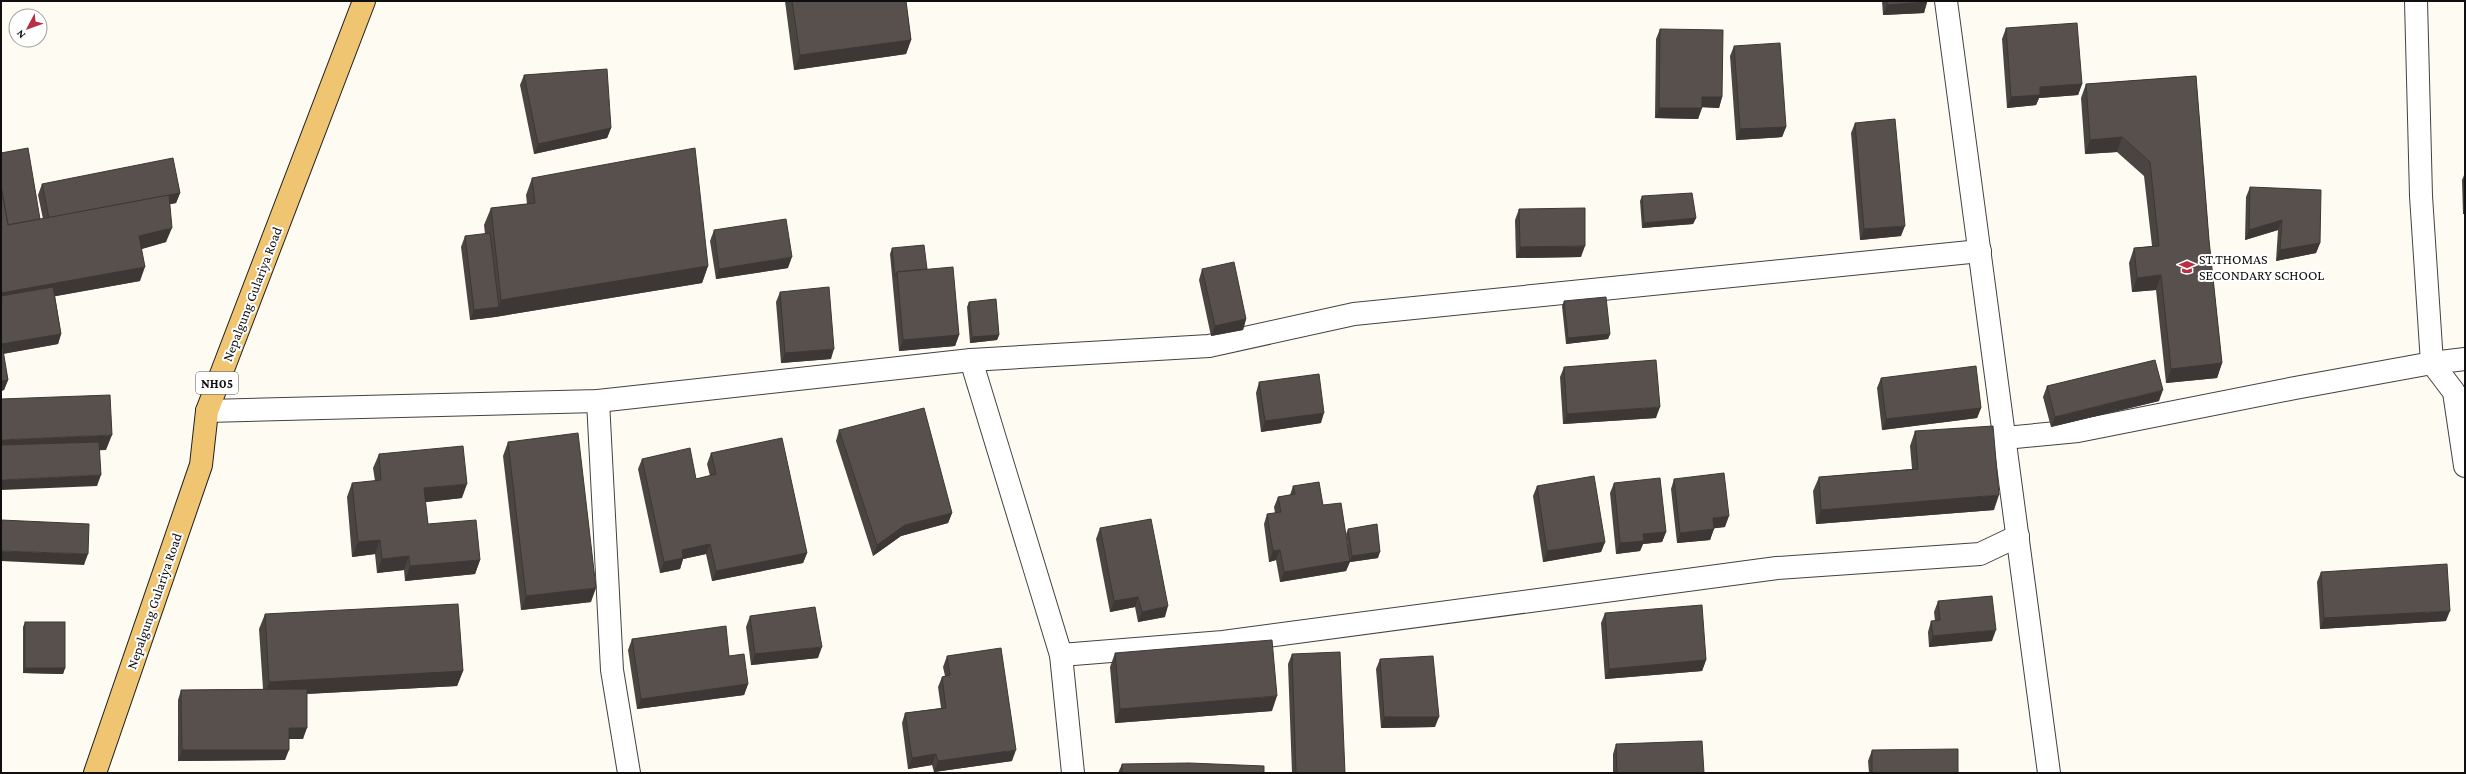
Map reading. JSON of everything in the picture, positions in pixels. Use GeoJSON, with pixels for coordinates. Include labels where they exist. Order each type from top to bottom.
{"type":"FeatureCollection","features":[{"type":"Feature","properties":{"kind":"main road","name":"Nepalgung Gulariya Road"},"geometry":{"type":"LineString","coordinates":[[95,773],[201,465],[207,411],[364,1]]}},
{"type":"Feature","properties":{"kind":"street"},"geometry":{"type":"LineString","coordinates":[[1946,1],[2049,773]]}},
{"type":"Feature","properties":{"kind":"street"},"geometry":{"type":"LineString","coordinates":[[2416,1],[2421,196],[2432,363],[2454,392],[2465,466]]}},
{"type":"Feature","properties":{"kind":"street"},"geometry":{"type":"LineString","coordinates":[[207,411],[598,401],[971,360],[1209,346],[1354,314],[1980,251]]}},
{"type":"Feature","properties":{"kind":"street"},"geometry":{"type":"LineString","coordinates":[[2005,438],[2078,431],[2432,363],[2465,359]]}},
{"type":"Feature","properties":{"kind":"street"},"geometry":{"type":"LineString","coordinates":[[971,360],[1061,655],[1074,773]]}},
{"type":"Feature","properties":{"kind":"street"},"geometry":{"type":"LineString","coordinates":[[598,401],[612,670],[629,773]]}},
{"type":"Feature","properties":{"kind":"street"},"geometry":{"type":"LineString","coordinates":[[1061,655],[1222,642],[1777,568],[1980,554],[2018,536]]}},
{"type":"Feature","properties":{"kind":"building"},"geometry":{"type":"Polygon","coordinates":[[[792,1],[906,1],[911,40],[800,55],[792,1]]]}},
{"type":"Feature","properties":{"kind":"building"},"geometry":{"type":"Polygon","coordinates":[[[1887,1],[1927,1],[1927,2],[1887,5],[1887,1]]]}},
{"type":"Feature","properties":{"kind":"building"},"geometry":{"type":"Polygon","coordinates":[[[2077,23],[2082,84],[2040,87],[2040,95],[2011,97],[2006,28],[2077,23]]]}},
{"type":"Feature","properties":{"kind":"building"},"geometry":{"type":"Polygon","coordinates":[[[1660,29],[1723,30],[1722,97],[1702,97],[1702,108],[1659,108],[1660,29]]]}},
{"type":"Feature","properties":{"kind":"building"},"geometry":{"type":"Polygon","coordinates":[[[1780,43],[1786,127],[1740,129],[1734,46],[1780,43]]]}},
{"type":"Feature","properties":{"kind":"building"},"geometry":{"type":"Polygon","coordinates":[[[607,69],[611,128],[538,144],[524,75],[607,69]]]}},
{"type":"Feature","properties":{"kind":"building"},"geometry":{"type":"Polygon","coordinates":[[[2196,76],[2209,240],[2222,363],[2171,369],[2161,275],[2137,278],[2134,248],[2159,246],[2150,162],[2122,137],[2090,140],[2086,84],[2196,76]]]}},
{"type":"Feature","properties":{"kind":"building"},"geometry":{"type":"Polygon","coordinates":[[[1895,119],[1905,226],[1864,229],[1855,123],[1895,119]]]}},
{"type":"Feature","properties":{"kind":"building"},"geometry":{"type":"Polygon","coordinates":[[[28,148],[40,219],[8,225],[1,187],[1,153],[28,148]]]}},
{"type":"Feature","properties":{"kind":"building"},"geometry":{"type":"Polygon","coordinates":[[[695,148],[708,266],[501,300],[491,208],[535,203],[532,178],[695,148]]]}},
{"type":"Feature","properties":{"kind":"building"},"geometry":{"type":"Polygon","coordinates":[[[173,158],[180,193],[49,218],[42,184],[173,158]]]}},
{"type":"Feature","properties":{"kind":"building"},"geometry":{"type":"Polygon","coordinates":[[[1,187],[8,225],[169,195],[172,228],[139,236],[145,267],[1,293],[1,187]]]}},
{"type":"Feature","properties":{"kind":"building"},"geometry":{"type":"Polygon","coordinates":[[[2250,187],[2321,190],[2320,243],[2280,250],[2282,220],[2249,230],[2250,187]]]}},
{"type":"Feature","properties":{"kind":"building"},"geometry":{"type":"Polygon","coordinates":[[[1692,193],[1696,218],[1644,223],[1642,196],[1692,193]]]}},
{"type":"Feature","properties":{"kind":"building"},"geometry":{"type":"Polygon","coordinates":[[[1585,208],[1585,246],[1520,247],[1519,209],[1585,208]]]}},
{"type":"Feature","properties":{"kind":"building"},"geometry":{"type":"Polygon","coordinates":[[[786,219],[792,257],[719,269],[714,230],[786,219]]]}},
{"type":"Feature","properties":{"kind":"building"},"geometry":{"type":"Polygon","coordinates":[[[490,233],[499,307],[474,310],[465,236],[490,233]]]}},
{"type":"Feature","properties":{"kind":"building"},"geometry":{"type":"Polygon","coordinates":[[[924,245],[927,269],[897,272],[895,277],[892,248],[924,245]]]}},
{"type":"Feature","properties":{"kind":"building"},"geometry":{"type":"Polygon","coordinates":[[[1234,262],[1246,319],[1215,326],[1202,269],[1234,262]]]}},
{"type":"Feature","properties":{"kind":"building"},"geometry":{"type":"Polygon","coordinates":[[[953,267],[959,335],[903,340],[897,272],[953,267]]]}},
{"type":"Feature","properties":{"kind":"building"},"geometry":{"type":"Polygon","coordinates":[[[53,287],[61,334],[2,344],[8,380],[1,381],[1,296],[53,287]]]}},
{"type":"Feature","properties":{"kind":"building"},"geometry":{"type":"Polygon","coordinates":[[[829,287],[834,349],[785,353],[780,292],[829,287]]]}},
{"type":"Feature","properties":{"kind":"building"},"geometry":{"type":"Polygon","coordinates":[[[1606,297],[1610,334],[1568,338],[1564,301],[1606,297]]]}},
{"type":"Feature","properties":{"kind":"building"},"geometry":{"type":"Polygon","coordinates":[[[996,299],[999,335],[972,337],[969,302],[996,299]]]}},
{"type":"Feature","properties":{"kind":"building"},"geometry":{"type":"Polygon","coordinates":[[[1656,360],[1660,407],[1567,414],[1564,367],[1656,360]]]}},
{"type":"Feature","properties":{"kind":"building"},"geometry":{"type":"Polygon","coordinates":[[[2155,360],[2163,390],[2055,417],[2047,386],[2155,360]]]}},
{"type":"Feature","properties":{"kind":"building"},"geometry":{"type":"Polygon","coordinates":[[[1976,366],[1981,408],[1886,419],[1881,378],[1976,366]]]}},
{"type":"Feature","properties":{"kind":"building"},"geometry":{"type":"Polygon","coordinates":[[[1319,374],[1324,413],[1265,421],[1259,382],[1319,374]]]}},
{"type":"Feature","properties":{"kind":"building"},"geometry":{"type":"Polygon","coordinates":[[[110,395],[112,435],[1,440],[1,399],[110,395]]]}},
{"type":"Feature","properties":{"kind":"building"},"geometry":{"type":"Polygon","coordinates":[[[924,408],[952,513],[905,525],[877,545],[839,430],[924,408]]]}},
{"type":"Feature","properties":{"kind":"building"},"geometry":{"type":"Polygon","coordinates":[[[1993,426],[1999,495],[1821,510],[1819,477],[1918,469],[1915,431],[1993,426]]]}},
{"type":"Feature","properties":{"kind":"building"},"geometry":{"type":"Polygon","coordinates":[[[578,433],[596,588],[526,596],[508,442],[578,433]]]}},
{"type":"Feature","properties":{"kind":"building"},"geometry":{"type":"Polygon","coordinates":[[[782,438],[807,553],[716,571],[710,544],[682,550],[683,558],[664,562],[642,459],[690,448],[696,479],[716,474],[711,453],[782,438]]]}},
{"type":"Feature","properties":{"kind":"building"},"geometry":{"type":"Polygon","coordinates":[[[99,442],[101,475],[1,480],[1,445],[99,442]]]}},
{"type":"Feature","properties":{"kind":"building"},"geometry":{"type":"Polygon","coordinates":[[[463,446],[467,484],[424,488],[428,524],[476,520],[480,560],[410,566],[409,556],[382,559],[380,540],[358,542],[352,483],[381,480],[379,454],[463,446]]]}},
{"type":"Feature","properties":{"kind":"building"},"geometry":{"type":"Polygon","coordinates":[[[1724,473],[1729,516],[1713,518],[1714,529],[1680,533],[1674,479],[1724,473]]]}},
{"type":"Feature","properties":{"kind":"building"},"geometry":{"type":"Polygon","coordinates":[[[1594,476],[1605,542],[1547,551],[1537,486],[1594,476]]]}},
{"type":"Feature","properties":{"kind":"building"},"geometry":{"type":"Polygon","coordinates":[[[1660,478],[1666,532],[1643,534],[1644,541],[1620,543],[1614,483],[1660,478]]]}},
{"type":"Feature","properties":{"kind":"building"},"geometry":{"type":"Polygon","coordinates":[[[1319,482],[1323,505],[1341,503],[1350,561],[1284,572],[1280,550],[1273,551],[1267,514],[1281,512],[1278,497],[1295,494],[1293,486],[1319,482]]]}},
{"type":"Feature","properties":{"kind":"building"},"geometry":{"type":"Polygon","coordinates":[[[1151,519],[1168,606],[1142,612],[1138,597],[1114,601],[1100,528],[1151,519]]]}},
{"type":"Feature","properties":{"kind":"building"},"geometry":{"type":"Polygon","coordinates":[[[1,520],[89,524],[88,554],[1,551],[1,520]]]}},
{"type":"Feature","properties":{"kind":"building"},"geometry":{"type":"Polygon","coordinates":[[[1377,524],[1380,552],[1352,556],[1348,529],[1377,524]]]}},
{"type":"Feature","properties":{"kind":"building"},"geometry":{"type":"Polygon","coordinates":[[[2447,564],[2450,611],[2324,618],[2321,572],[2447,564]]]}},
{"type":"Feature","properties":{"kind":"building"},"geometry":{"type":"Polygon","coordinates":[[[1992,596],[1996,630],[1933,636],[1931,621],[1940,620],[1938,601],[1992,596]]]}},
{"type":"Feature","properties":{"kind":"building"},"geometry":{"type":"Polygon","coordinates":[[[458,604],[463,671],[269,682],[265,614],[458,604]]]}},
{"type":"Feature","properties":{"kind":"building"},"geometry":{"type":"Polygon","coordinates":[[[1702,605],[1706,660],[1609,669],[1605,613],[1702,605]]]}},
{"type":"Feature","properties":{"kind":"building"},"geometry":{"type":"Polygon","coordinates":[[[815,607],[822,647],[755,654],[750,616],[815,607]]]}},
{"type":"Feature","properties":{"kind":"building"},"geometry":{"type":"Polygon","coordinates":[[[25,622],[65,622],[65,668],[25,668],[25,622]]]}},
{"type":"Feature","properties":{"kind":"building"},"geometry":{"type":"Polygon","coordinates":[[[726,626],[729,656],[744,654],[748,684],[641,699],[632,639],[726,626]]]}},
{"type":"Feature","properties":{"kind":"building"},"geometry":{"type":"Polygon","coordinates":[[[1272,640],[1277,696],[1120,709],[1115,653],[1272,640]]]}},
{"type":"Feature","properties":{"kind":"building"},"geometry":{"type":"Polygon","coordinates":[[[1001,648],[1016,750],[938,761],[936,754],[912,758],[905,713],[946,708],[942,677],[950,675],[947,656],[1001,648]]]}},
{"type":"Feature","properties":{"kind":"building"},"geometry":{"type":"Polygon","coordinates":[[[1340,652],[1345,773],[1296,773],[1292,654],[1340,652]]]}},
{"type":"Feature","properties":{"kind":"building"},"geometry":{"type":"Polygon","coordinates":[[[1433,656],[1439,717],[1384,717],[1380,659],[1433,656]]]}},
{"type":"Feature","properties":{"kind":"building"},"geometry":{"type":"Polygon","coordinates":[[[307,689],[307,728],[289,728],[289,750],[182,750],[181,690],[307,689]]]}},
{"type":"Feature","properties":{"kind":"building"},"geometry":{"type":"Polygon","coordinates":[[[1702,741],[1704,773],[1617,773],[1616,744],[1702,741]]]}},
{"type":"Feature","properties":{"kind":"building"},"geometry":{"type":"Polygon","coordinates":[[[1958,749],[1958,773],[1872,773],[1872,750],[1958,749]]]}},
{"type":"Feature","properties":{"kind":"building"},"geometry":{"type":"Polygon","coordinates":[[[1189,763],[1264,766],[1264,773],[1122,773],[1122,764],[1189,763]]]}},
{"type":"Feature","properties":{"kind":"place","name":"ST.THOMAS SECONDARY SCHOOL"},"geometry":{"type":"Point","coordinates":[2187,267]}}]}
